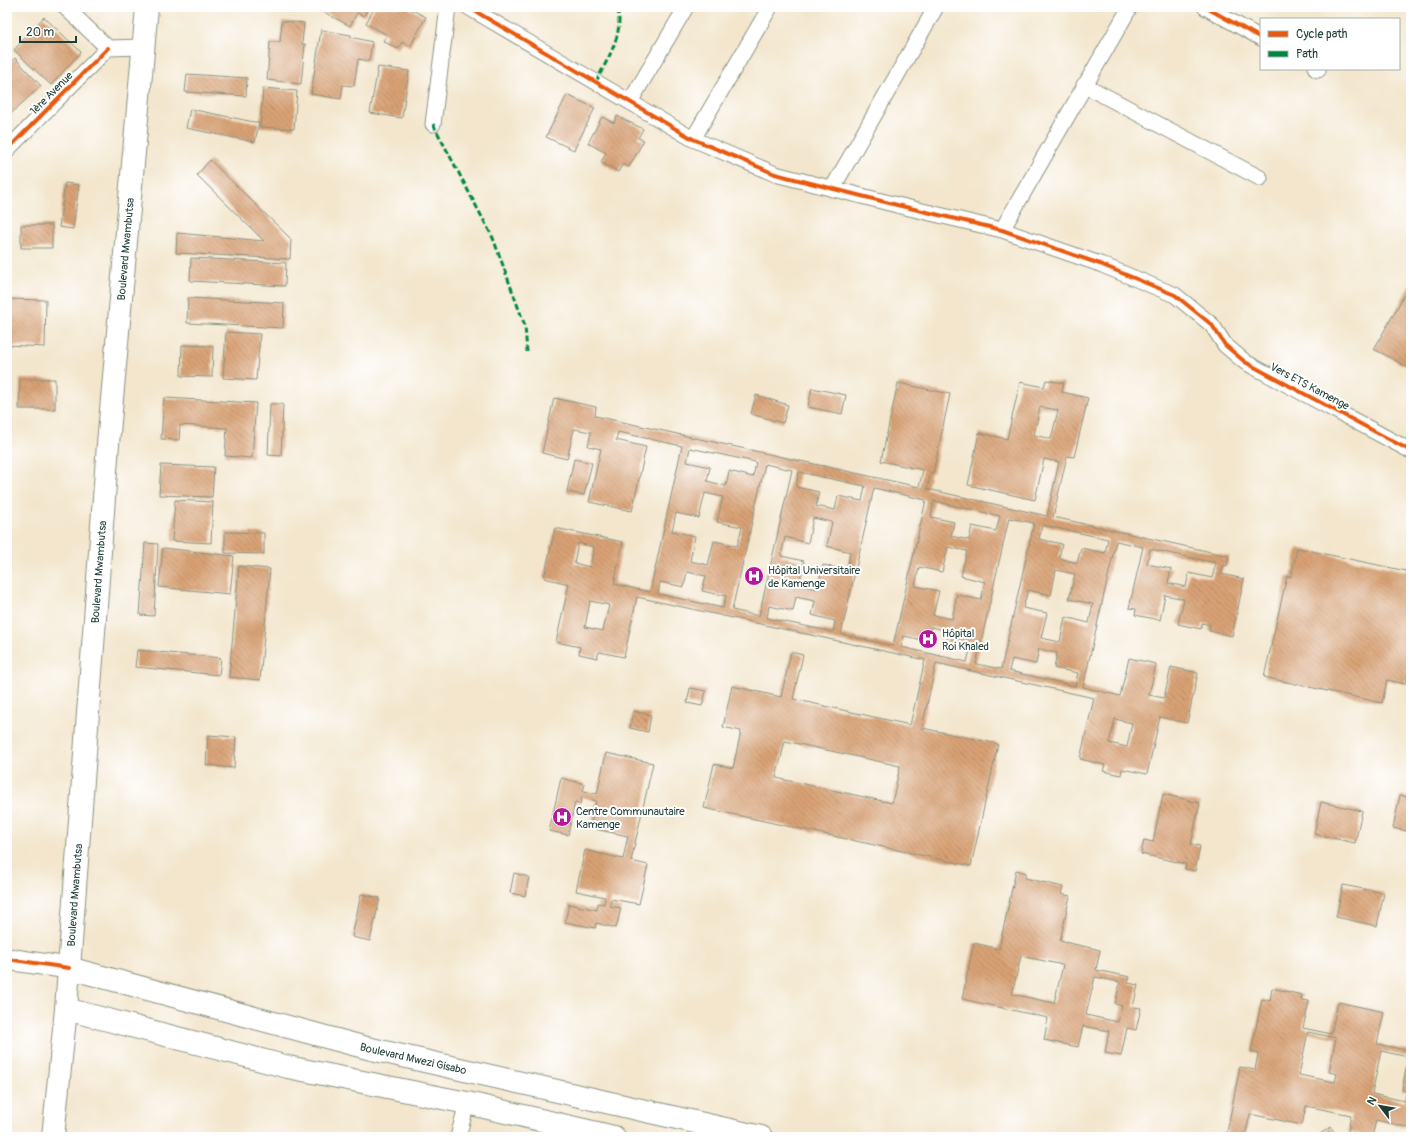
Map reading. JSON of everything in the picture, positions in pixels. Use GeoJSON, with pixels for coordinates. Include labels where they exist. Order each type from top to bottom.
{"type":"FeatureCollection","features":[{"type":"Feature","properties":{"kind":"main road","name":"Boulevard Mwambutsa"},"geometry":{"type":"LineString","coordinates":[[53,1137],[66,1009],[108,444],[147,7]]}},
{"type":"Feature","properties":{"kind":"main road","name":"Boulevard Mwezi Gisabo"},"geometry":{"type":"LineString","coordinates":[[69,968],[367,1048],[761,1137]]}},
{"type":"Feature","properties":{"kind":"main road"},"geometry":{"type":"LineString","coordinates":[[66,1009],[288,1067],[467,1103],[614,1137]]}},
{"type":"Feature","properties":{"kind":"street"},"geometry":{"type":"LineString","coordinates":[[65,7],[108,48],[143,47]]}},
{"type":"Feature","properties":{"kind":"street"},"geometry":{"type":"LineString","coordinates":[[433,124],[448,7]]}},
{"type":"Feature","properties":{"kind":"street","name":"Vers ETS Kamenge"},"geometry":{"type":"LineString","coordinates":[[468,7],[693,139],[775,174],[1002,230],[1100,264],[1175,295],[1212,325],[1225,345],[1245,362],[1411,451]]}},
{"type":"Feature","properties":{"kind":"street"},"geometry":{"type":"LineString","coordinates":[[630,102],[686,7]]}},
{"type":"Feature","properties":{"kind":"street"},"geometry":{"type":"LineString","coordinates":[[693,139],[770,7]]}},
{"type":"Feature","properties":{"kind":"street"},"geometry":{"type":"LineString","coordinates":[[832,189],[936,7]]}},
{"type":"Feature","properties":{"kind":"street"},"geometry":{"type":"LineString","coordinates":[[1002,230],[1130,7]]}},
{"type":"Feature","properties":{"kind":"street"},"geometry":{"type":"LineString","coordinates":[[1206,7],[1260,37]]}},
{"type":"Feature","properties":{"kind":"street","name":"1ère Avenue"},"geometry":{"type":"LineString","coordinates":[[7,150],[108,48]]}},
{"type":"Feature","properties":{"kind":"street"},"geometry":{"type":"LineString","coordinates":[[1084,85],[1260,178]]}},
{"type":"Feature","properties":{"kind":"street"},"geometry":{"type":"LineString","coordinates":[[7,958],[69,968]]}},
{"type":"Feature","properties":{"kind":"street"},"geometry":{"type":"LineString","coordinates":[[458,1137],[467,1103]]}},
{"type":"Feature","properties":{"kind":"building"},"geometry":{"type":"Polygon","coordinates":[[[7,7],[15,7],[7,16],[7,7]]]}},
{"type":"Feature","properties":{"kind":"building"},"geometry":{"type":"Polygon","coordinates":[[[74,7],[85,7],[81,12],[74,7]]]}},
{"type":"Feature","properties":{"kind":"building"},"geometry":{"type":"Polygon","coordinates":[[[292,7],[292,9],[275,8],[292,7]]]}},
{"type":"Feature","properties":{"kind":"building"},"geometry":{"type":"Polygon","coordinates":[[[320,7],[369,7],[364,16],[357,13],[350,26],[318,9],[320,7]]]}},
{"type":"Feature","properties":{"kind":"building"},"geometry":{"type":"Polygon","coordinates":[[[375,7],[411,7],[410,9],[426,17],[410,47],[402,42],[398,49],[383,41],[387,35],[366,23],[375,7]]]}},
{"type":"Feature","properties":{"kind":"building"},"geometry":{"type":"Polygon","coordinates":[[[44,17],[81,52],[51,85],[14,50],[44,17]]]}},
{"type":"Feature","properties":{"kind":"building"},"geometry":{"type":"Polygon","coordinates":[[[282,21],[304,23],[302,44],[305,44],[301,84],[267,80],[270,42],[280,42],[282,21]]]}},
{"type":"Feature","properties":{"kind":"building"},"geometry":{"type":"Polygon","coordinates":[[[321,30],[351,35],[351,37],[372,42],[369,61],[358,59],[354,86],[343,85],[341,99],[311,94],[321,30]]]}},
{"type":"Feature","properties":{"kind":"building"},"geometry":{"type":"Polygon","coordinates":[[[15,58],[41,86],[7,117],[7,65],[15,58]]]}},
{"type":"Feature","properties":{"kind":"building"},"geometry":{"type":"Polygon","coordinates":[[[378,67],[409,71],[402,118],[370,113],[378,67]]]}},
{"type":"Feature","properties":{"kind":"building"},"geometry":{"type":"Polygon","coordinates":[[[187,74],[247,78],[246,96],[185,92],[187,74]]]}},
{"type":"Feature","properties":{"kind":"building"},"geometry":{"type":"Polygon","coordinates":[[[263,88],[297,91],[294,129],[260,127],[263,88]]]}},
{"type":"Feature","properties":{"kind":"building"},"geometry":{"type":"Polygon","coordinates":[[[567,95],[595,108],[574,150],[546,137],[567,95]]]}},
{"type":"Feature","properties":{"kind":"building"},"geometry":{"type":"Polygon","coordinates":[[[190,109],[259,123],[255,142],[186,128],[190,109]]]}},
{"type":"Feature","properties":{"kind":"building"},"geometry":{"type":"Polygon","coordinates":[[[617,116],[643,129],[638,138],[644,140],[629,167],[623,164],[618,172],[601,162],[606,153],[588,143],[602,117],[614,123],[617,116]]]}},
{"type":"Feature","properties":{"kind":"building"},"geometry":{"type":"Polygon","coordinates":[[[210,160],[291,239],[290,259],[176,253],[177,233],[264,241],[197,175],[210,160]]]}},
{"type":"Feature","properties":{"kind":"building"},"geometry":{"type":"Polygon","coordinates":[[[65,183],[79,185],[73,229],[59,227],[65,183]]]}},
{"type":"Feature","properties":{"kind":"building"},"geometry":{"type":"Polygon","coordinates":[[[21,225],[52,225],[52,248],[21,248],[21,225]]]}},
{"type":"Feature","properties":{"kind":"building"},"geometry":{"type":"Polygon","coordinates":[[[191,258],[286,263],[285,286],[190,281],[191,258]]]}},
{"type":"Feature","properties":{"kind":"building"},"geometry":{"type":"Polygon","coordinates":[[[1411,283],[1411,369],[1374,349],[1411,283]]]}},
{"type":"Feature","properties":{"kind":"building"},"geometry":{"type":"Polygon","coordinates":[[[188,298],[284,303],[283,328],[187,323],[188,298]]]}},
{"type":"Feature","properties":{"kind":"building"},"geometry":{"type":"Polygon","coordinates":[[[7,299],[46,300],[45,347],[7,345],[7,299]]]}},
{"type":"Feature","properties":{"kind":"building"},"geometry":{"type":"Polygon","coordinates":[[[226,332],[260,334],[256,380],[223,378],[226,332]]]}},
{"type":"Feature","properties":{"kind":"building"},"geometry":{"type":"Polygon","coordinates":[[[182,345],[213,346],[212,377],[181,376],[182,345]]]}},
{"type":"Feature","properties":{"kind":"building"},"geometry":{"type":"Polygon","coordinates":[[[20,379],[55,379],[55,409],[19,409],[20,379]]]}},
{"type":"Feature","properties":{"kind":"building"},"geometry":{"type":"Polygon","coordinates":[[[1046,380],[1064,383],[1062,392],[1088,398],[1074,457],[1067,456],[1053,517],[1229,556],[1227,566],[1224,565],[1221,574],[1244,579],[1232,636],[1209,631],[1210,625],[1202,623],[1201,629],[1178,624],[1184,599],[1165,595],[1160,620],[1135,615],[1136,609],[1129,608],[1143,547],[1116,541],[1083,687],[1120,696],[1129,658],[1156,664],[1149,695],[1164,698],[1171,667],[1198,673],[1187,723],[1160,717],[1147,774],[1122,769],[1121,775],[1103,771],[1105,765],[1080,759],[1094,698],[936,663],[922,728],[998,744],[971,866],[704,808],[714,764],[733,768],[741,731],[723,727],[732,686],[781,697],[791,652],[803,655],[793,699],[910,725],[925,660],[637,597],[624,657],[599,652],[597,658],[579,654],[580,647],[556,642],[569,584],[544,578],[555,528],[623,542],[614,584],[650,592],[682,446],[618,432],[616,440],[646,447],[632,511],[589,502],[601,449],[588,446],[591,432],[574,429],[567,459],[542,453],[554,398],[596,407],[595,416],[919,487],[923,470],[881,461],[898,383],[950,394],[933,473],[931,472],[927,489],[1047,516],[1059,462],[1044,459],[1035,500],[968,485],[979,433],[1007,439],[1020,382],[1044,387],[1046,380]],[[1040,407],[1034,435],[1051,439],[1058,410],[1040,407]],[[690,448],[687,462],[710,467],[707,481],[726,486],[729,471],[753,477],[756,462],[690,448]],[[765,464],[732,610],[759,616],[792,470],[765,464]],[[799,472],[796,487],[819,492],[816,506],[835,510],[838,496],[862,501],[865,486],[799,472]],[[874,488],[841,634],[893,646],[926,500],[874,488]],[[705,493],[699,518],[676,513],[672,531],[695,536],[690,561],[708,565],[714,541],[737,546],[742,527],[717,522],[723,497],[705,493]],[[934,501],[931,517],[954,522],[951,536],[969,540],[972,526],[996,531],[1000,516],[934,501]],[[813,518],[808,543],[785,537],[781,556],[804,561],[799,585],[817,589],[823,565],[847,570],[850,552],[827,546],[832,522],[813,518]],[[1009,518],[976,664],[1001,669],[1034,523],[1009,518]],[[1042,525],[1039,539],[1062,544],[1059,558],[1077,563],[1081,548],[1105,553],[1108,539],[1042,525]],[[578,543],[574,563],[590,567],[594,547],[578,543]],[[948,547],[942,572],[919,567],[915,586],[939,591],[933,615],[952,619],[957,595],[981,600],[985,582],[961,576],[967,551],[948,547]],[[1150,549],[1147,564],[1171,569],[1168,583],[1186,587],[1189,573],[1212,578],[1216,563],[1150,549]],[[1056,570],[1051,595],[1028,590],[1023,608],[1047,613],[1041,638],[1060,642],[1065,617],[1089,623],[1093,604],[1069,599],[1075,574],[1056,570]],[[687,572],[684,587],[660,582],[658,594],[723,608],[726,596],[702,591],[706,576],[687,572]],[[796,597],[793,611],[769,606],[767,618],[833,632],[835,621],[812,615],[815,601],[796,597]],[[590,601],[585,627],[603,631],[609,605],[590,601]],[[931,627],[927,641],[904,636],[901,647],[967,662],[970,650],[946,645],[949,631],[931,627]],[[1039,649],[1036,664],[1012,659],[1009,671],[1075,686],[1078,673],[1054,668],[1057,653],[1039,649]],[[1115,719],[1109,743],[1127,747],[1132,723],[1115,719]],[[785,741],[776,778],[892,803],[900,766],[785,741]]]}},
{"type":"Feature","properties":{"kind":"building"},"geometry":{"type":"Polygon","coordinates":[[[812,388],[846,395],[842,414],[808,407],[812,388]]]}},
{"type":"Feature","properties":{"kind":"building"},"geometry":{"type":"Polygon","coordinates":[[[756,395],[788,405],[783,423],[751,414],[756,395]]]}},
{"type":"Feature","properties":{"kind":"building"},"geometry":{"type":"Polygon","coordinates":[[[164,398],[256,403],[252,458],[225,456],[227,428],[180,425],[179,440],[161,439],[164,398]]]}},
{"type":"Feature","properties":{"kind":"building"},"geometry":{"type":"Polygon","coordinates":[[[270,404],[283,404],[281,456],[268,455],[270,404]]]}},
{"type":"Feature","properties":{"kind":"building"},"geometry":{"type":"Polygon","coordinates":[[[574,459],[592,463],[584,495],[567,492],[574,459]]]}},
{"type":"Feature","properties":{"kind":"building"},"geometry":{"type":"Polygon","coordinates":[[[161,465],[214,467],[212,497],[159,495],[161,465]]]}},
{"type":"Feature","properties":{"kind":"building"},"geometry":{"type":"Polygon","coordinates":[[[175,500],[213,502],[211,543],[172,541],[175,500]]]}},
{"type":"Feature","properties":{"kind":"building"},"geometry":{"type":"Polygon","coordinates":[[[225,532],[264,533],[264,554],[225,553],[225,532]]]}},
{"type":"Feature","properties":{"kind":"building"},"geometry":{"type":"Polygon","coordinates":[[[145,543],[158,544],[154,616],[140,615],[145,543]]]}},
{"type":"Feature","properties":{"kind":"building"},"geometry":{"type":"Polygon","coordinates":[[[163,548],[234,556],[230,594],[159,587],[163,548]]]}},
{"type":"Feature","properties":{"kind":"building"},"geometry":{"type":"Polygon","coordinates":[[[1297,548],[1411,572],[1411,656],[1405,684],[1387,680],[1382,703],[1264,677],[1287,576],[1291,577],[1297,548]]]}},
{"type":"Feature","properties":{"kind":"building"},"geometry":{"type":"Polygon","coordinates":[[[239,566],[270,569],[260,680],[229,677],[239,566]]]}},
{"type":"Feature","properties":{"kind":"building"},"geometry":{"type":"Polygon","coordinates":[[[137,650],[221,658],[219,675],[135,667],[137,650]]]}},
{"type":"Feature","properties":{"kind":"building"},"geometry":{"type":"Polygon","coordinates":[[[690,688],[706,691],[702,706],[687,703],[690,688]]]}},
{"type":"Feature","properties":{"kind":"building"},"geometry":{"type":"Polygon","coordinates":[[[633,711],[651,715],[648,732],[630,728],[633,711]]]}},
{"type":"Feature","properties":{"kind":"building"},"geometry":{"type":"Polygon","coordinates":[[[208,735],[236,737],[234,768],[206,765],[208,735]]]}},
{"type":"Feature","properties":{"kind":"building"},"geometry":{"type":"Polygon","coordinates":[[[606,753],[653,763],[631,861],[648,865],[639,904],[611,899],[610,906],[621,908],[616,928],[596,923],[595,928],[565,922],[569,904],[597,910],[598,903],[604,904],[605,897],[576,891],[585,850],[623,859],[628,836],[590,828],[596,801],[582,797],[580,804],[575,802],[568,835],[549,831],[561,778],[585,784],[583,791],[597,794],[606,753]]]}},
{"type":"Feature","properties":{"kind":"building"},"geometry":{"type":"Polygon","coordinates":[[[1163,794],[1200,803],[1191,844],[1200,846],[1195,871],[1185,869],[1186,864],[1141,854],[1144,840],[1153,842],[1163,794]]]}},
{"type":"Feature","properties":{"kind":"building"},"geometry":{"type":"Polygon","coordinates":[[[1400,795],[1411,798],[1411,832],[1393,828],[1400,795]]]}},
{"type":"Feature","properties":{"kind":"building"},"geometry":{"type":"Polygon","coordinates":[[[1321,802],[1362,811],[1355,843],[1314,834],[1321,802]]]}},
{"type":"Feature","properties":{"kind":"building"},"geometry":{"type":"Polygon","coordinates":[[[1016,870],[1026,873],[1025,878],[1063,887],[1061,894],[1070,896],[1060,941],[1100,950],[1096,970],[1130,977],[1128,983],[1138,985],[1133,1007],[1141,1008],[1136,1030],[1127,1028],[1121,1056],[1105,1053],[1109,1031],[1083,1026],[1078,1047],[1044,1040],[1048,1018],[962,999],[974,943],[999,949],[1016,870]],[[1021,956],[1012,994],[1054,1003],[1063,965],[1021,956]],[[1095,977],[1086,1015],[1118,1022],[1122,1006],[1115,1004],[1120,982],[1095,977]]]}},
{"type":"Feature","properties":{"kind":"building"},"geometry":{"type":"Polygon","coordinates":[[[514,873],[529,877],[525,896],[510,893],[514,873]]]}},
{"type":"Feature","properties":{"kind":"building"},"geometry":{"type":"Polygon","coordinates":[[[1343,885],[1384,893],[1377,926],[1336,917],[1343,885]]]}},
{"type":"Feature","properties":{"kind":"building"},"geometry":{"type":"Polygon","coordinates":[[[361,894],[380,898],[370,941],[352,937],[361,894]]]}},
{"type":"Feature","properties":{"kind":"building"},"geometry":{"type":"Polygon","coordinates":[[[1272,988],[1302,995],[1301,1000],[1309,1001],[1303,1028],[1331,1034],[1338,1002],[1384,1012],[1377,1044],[1411,1051],[1411,1128],[1376,1120],[1372,1137],[1348,1132],[1351,1115],[1306,1106],[1302,1125],[1250,1114],[1245,1137],[1226,1137],[1240,1067],[1255,1070],[1258,1054],[1251,1052],[1262,999],[1270,1001],[1272,988]],[[1308,1032],[1299,1075],[1335,1082],[1337,1074],[1329,1072],[1336,1038],[1308,1032]],[[1381,1051],[1372,1094],[1405,1101],[1407,1091],[1402,1090],[1408,1057],[1381,1051]]]}},
{"type":"Feature","properties":{"kind":"building"},"geometry":{"type":"Polygon","coordinates":[[[1331,1127],[1337,1137],[1315,1137],[1331,1127]]]}},
{"type":"Feature","properties":{"kind":"marked path"},"geometry":{"type":"LineString","coordinates":[[596,82],[610,55],[617,37],[619,27],[617,7]]}},
{"type":"Feature","properties":{"kind":"marked path"},"geometry":{"type":"LineString","coordinates":[[433,124],[493,238],[525,326],[527,352]]}},
{"type":"Feature","properties":{"kind":"cycle path"},"geometry":{"type":"LineString","coordinates":[[468,7],[693,139],[775,174],[1002,230],[1100,264],[1175,295],[1212,325],[1225,345],[1245,362],[1411,451]]}},
{"type":"Feature","properties":{"kind":"cycle path"},"geometry":{"type":"LineString","coordinates":[[1205,7],[1260,37]]}},
{"type":"Feature","properties":{"kind":"cycle path"},"geometry":{"type":"LineString","coordinates":[[7,150],[108,48]]}},
{"type":"Feature","properties":{"kind":"cycle path"},"geometry":{"type":"LineString","coordinates":[[7,959],[69,968]]}},
{"type":"Feature","properties":{"kind":"place","name":"Hôpital Universitaire de Kamenge"},"geometry":{"type":"Point","coordinates":[754,576]}},
{"type":"Feature","properties":{"kind":"place","name":"Hôpital Roi Khaled"},"geometry":{"type":"Point","coordinates":[928,639]}},
{"type":"Feature","properties":{"kind":"place","name":"Centre Communautaire Kamenge"},"geometry":{"type":"Point","coordinates":[562,817]}}]}
